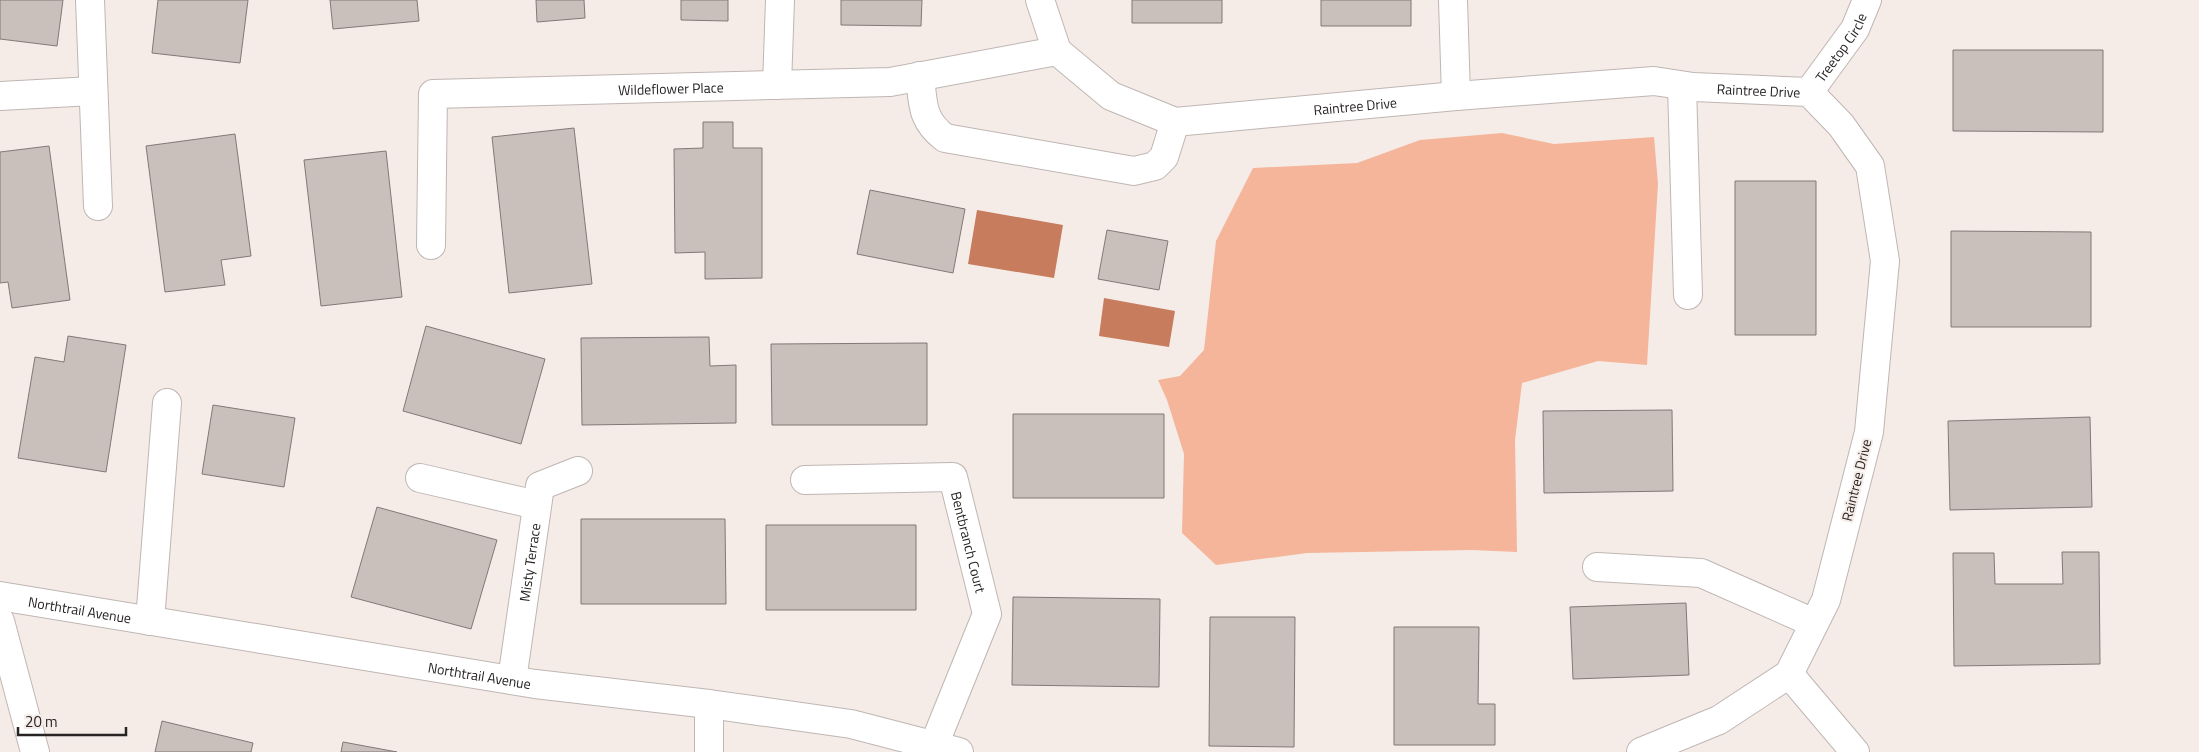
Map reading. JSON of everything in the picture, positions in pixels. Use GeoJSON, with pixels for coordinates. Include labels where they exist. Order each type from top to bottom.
{"type":"FeatureCollection","features":[{"type":"Feature","properties":{"kind":"street"},"geometry":{"type":"LineString","coordinates":[[90,0],[98,206]]}},
{"type":"Feature","properties":{"kind":"street"},"geometry":{"type":"LineString","coordinates":[[777,85],[780,0]]}},
{"type":"Feature","properties":{"kind":"street"},"geometry":{"type":"LineString","coordinates":[[1040,0],[1058,51]]}},
{"type":"Feature","properties":{"kind":"street"},"geometry":{"type":"LineString","coordinates":[[1454,0],[1456,96]]}},
{"type":"Feature","properties":{"kind":"street","name":"Treetop Circle"},"geometry":{"type":"LineString","coordinates":[[1809,92],[1855,28],[1867,0]]}},
{"type":"Feature","properties":{"kind":"street","name":"Wildeflower Place"},"geometry":{"type":"LineString","coordinates":[[432,246],[433,94],[890,82],[1058,51]]}},
{"type":"Feature","properties":{"kind":"street","name":"Raintree Drive"},"geometry":{"type":"LineString","coordinates":[[1058,51],[1111,96],[1175,122],[1456,96],[1654,81],[1682,86],[1809,92],[1841,125],[1870,166],[1885,261],[1868,432],[1826,600],[1789,674]]}},
{"type":"Feature","properties":{"kind":"street"},"geometry":{"type":"LineString","coordinates":[[920,76],[925,114],[933,129],[945,138],[1134,170],[1155,166],[1164,157],[1175,122]]}},
{"type":"Feature","properties":{"kind":"street"},"geometry":{"type":"LineString","coordinates":[[1682,86],[1688,295]]}},
{"type":"Feature","properties":{"kind":"street"},"geometry":{"type":"LineString","coordinates":[[0,96],[94,91]]}},
{"type":"Feature","properties":{"kind":"street"},"geometry":{"type":"LineString","coordinates":[[150,621],[167,403]]}},
{"type":"Feature","properties":{"kind":"street","name":"Misty Terrace"},"geometry":{"type":"LineString","coordinates":[[512,680],[540,486],[578,471]]}},
{"type":"Feature","properties":{"kind":"street","name":"Bentbranch Court"},"geometry":{"type":"LineString","coordinates":[[805,480],[953,477],[987,614],[946,749]]}},
{"type":"Feature","properties":{"kind":"street"},"geometry":{"type":"LineString","coordinates":[[420,478],[537,505]]}},
{"type":"Feature","properties":{"kind":"street"},"geometry":{"type":"LineString","coordinates":[[1597,567],[1701,573],[1814,624]]}},
{"type":"Feature","properties":{"kind":"street","name":"Northtrail Avenue"},"geometry":{"type":"LineString","coordinates":[[0,596],[512,680],[709,704],[851,724],[946,749]]}},
{"type":"Feature","properties":{"kind":"street"},"geometry":{"type":"LineString","coordinates":[[0,621],[35,752]]}},
{"type":"Feature","properties":{"kind":"street"},"geometry":{"type":"LineString","coordinates":[[1641,752],[1719,720],[1789,674],[1855,752]]}},
{"type":"Feature","properties":{"kind":"street"},"geometry":{"type":"LineString","coordinates":[[709,704],[709,752]]}},
{"type":"Feature","properties":{"kind":"shaded area"},"geometry":{"type":"Polygon","coordinates":[[[1502,133],[1554,144],[1654,137],[1658,184],[1647,365],[1598,361],[1522,383],[1515,440],[1517,552],[1472,550],[1307,553],[1216,565],[1182,533],[1184,454],[1167,400],[1158,380],[1180,376],[1204,350],[1216,241],[1253,168],[1357,163],[1420,140],[1502,133]]]}},
{"type":"Feature","properties":{"kind":"shaded area"},"geometry":{"type":"Polygon","coordinates":[[[977,210],[1063,225],[1054,278],[968,264],[977,210]]]}},
{"type":"Feature","properties":{"kind":"shaded area"},"geometry":{"type":"Polygon","coordinates":[[[1104,298],[1175,311],[1169,347],[1099,336],[1104,298]]]}},
{"type":"Feature","properties":{"kind":"building"},"geometry":{"type":"Polygon","coordinates":[[[0,0],[63,0],[57,46],[0,39],[0,0]]]}},
{"type":"Feature","properties":{"kind":"building"},"geometry":{"type":"Polygon","coordinates":[[[158,0],[248,0],[240,63],[152,53],[158,0]]]}},
{"type":"Feature","properties":{"kind":"building"},"geometry":{"type":"Polygon","coordinates":[[[330,0],[417,0],[419,21],[333,29],[330,0]]]}},
{"type":"Feature","properties":{"kind":"building"},"geometry":{"type":"Polygon","coordinates":[[[536,0],[584,0],[585,18],[537,22],[536,0]]]}},
{"type":"Feature","properties":{"kind":"building"},"geometry":{"type":"Polygon","coordinates":[[[681,0],[728,0],[728,21],[681,20],[681,0]]]}},
{"type":"Feature","properties":{"kind":"building"},"geometry":{"type":"Polygon","coordinates":[[[841,0],[922,0],[921,26],[841,25],[841,0]]]}},
{"type":"Feature","properties":{"kind":"building"},"geometry":{"type":"Polygon","coordinates":[[[1132,0],[1222,0],[1222,23],[1132,23],[1132,0]]]}},
{"type":"Feature","properties":{"kind":"building"},"geometry":{"type":"Polygon","coordinates":[[[1321,0],[1411,0],[1411,26],[1321,26],[1321,0]]]}},
{"type":"Feature","properties":{"kind":"building"},"geometry":{"type":"Polygon","coordinates":[[[1953,50],[2103,50],[2103,132],[1953,131],[1953,50]]]}},
{"type":"Feature","properties":{"kind":"building"},"geometry":{"type":"Polygon","coordinates":[[[703,122],[733,122],[733,148],[762,148],[762,278],[705,279],[705,252],[675,253],[674,149],[703,148],[703,122]]]}},
{"type":"Feature","properties":{"kind":"building"},"geometry":{"type":"Polygon","coordinates":[[[574,128],[592,284],[509,293],[492,137],[574,128]]]}},
{"type":"Feature","properties":{"kind":"building"},"geometry":{"type":"Polygon","coordinates":[[[235,134],[251,256],[221,260],[225,285],[165,292],[146,146],[235,134]]]}},
{"type":"Feature","properties":{"kind":"building"},"geometry":{"type":"Polygon","coordinates":[[[49,146],[70,300],[12,308],[8,282],[0,283],[0,152],[49,146]]]}},
{"type":"Feature","properties":{"kind":"building"},"geometry":{"type":"Polygon","coordinates":[[[386,151],[402,297],[321,306],[304,160],[386,151]]]}},
{"type":"Feature","properties":{"kind":"building"},"geometry":{"type":"Polygon","coordinates":[[[1735,181],[1816,181],[1816,335],[1735,335],[1735,181]]]}},
{"type":"Feature","properties":{"kind":"building"},"geometry":{"type":"Polygon","coordinates":[[[870,190],[965,209],[953,273],[857,254],[870,190]]]}},
{"type":"Feature","properties":{"kind":"building"},"geometry":{"type":"Polygon","coordinates":[[[1107,230],[1168,241],[1159,290],[1098,279],[1107,230]]]}},
{"type":"Feature","properties":{"kind":"building"},"geometry":{"type":"Polygon","coordinates":[[[1951,231],[2091,232],[2091,327],[1951,327],[1951,231]]]}},
{"type":"Feature","properties":{"kind":"building"},"geometry":{"type":"Polygon","coordinates":[[[426,326],[545,359],[521,444],[403,411],[426,326]]]}},
{"type":"Feature","properties":{"kind":"building"},"geometry":{"type":"Polygon","coordinates":[[[68,336],[126,345],[106,472],[18,458],[35,357],[64,362],[68,336]]]}},
{"type":"Feature","properties":{"kind":"building"},"geometry":{"type":"Polygon","coordinates":[[[709,337],[710,366],[736,365],[736,423],[582,425],[581,338],[709,337]]]}},
{"type":"Feature","properties":{"kind":"building"},"geometry":{"type":"Polygon","coordinates":[[[927,343],[927,425],[772,425],[771,344],[927,343]]]}},
{"type":"Feature","properties":{"kind":"building"},"geometry":{"type":"Polygon","coordinates":[[[213,405],[295,418],[284,487],[202,474],[213,405]]]}},
{"type":"Feature","properties":{"kind":"building"},"geometry":{"type":"Polygon","coordinates":[[[1672,410],[1673,491],[1544,493],[1543,411],[1672,410]]]}},
{"type":"Feature","properties":{"kind":"building"},"geometry":{"type":"Polygon","coordinates":[[[1013,414],[1164,414],[1164,498],[1013,498],[1013,414]]]}},
{"type":"Feature","properties":{"kind":"building"},"geometry":{"type":"Polygon","coordinates":[[[2090,417],[2092,507],[1950,510],[1948,421],[2090,417]]]}},
{"type":"Feature","properties":{"kind":"building"},"geometry":{"type":"Polygon","coordinates":[[[377,507],[497,540],[471,629],[351,597],[377,507]]]}},
{"type":"Feature","properties":{"kind":"building"},"geometry":{"type":"Polygon","coordinates":[[[581,519],[725,519],[726,604],[581,604],[581,519]]]}},
{"type":"Feature","properties":{"kind":"building"},"geometry":{"type":"Polygon","coordinates":[[[766,525],[916,525],[916,610],[766,610],[766,525]]]}},
{"type":"Feature","properties":{"kind":"building"},"geometry":{"type":"Polygon","coordinates":[[[2062,552],[2099,552],[2100,664],[1954,666],[1953,553],[1994,553],[1995,584],[2063,584],[2062,552]]]}},
{"type":"Feature","properties":{"kind":"building"},"geometry":{"type":"Polygon","coordinates":[[[1013,597],[1160,599],[1159,687],[1012,685],[1013,597]]]}},
{"type":"Feature","properties":{"kind":"building"},"geometry":{"type":"Polygon","coordinates":[[[1686,603],[1689,675],[1573,679],[1570,607],[1686,603]]]}},
{"type":"Feature","properties":{"kind":"building"},"geometry":{"type":"Polygon","coordinates":[[[1210,617],[1295,617],[1294,747],[1209,746],[1210,617]]]}},
{"type":"Feature","properties":{"kind":"building"},"geometry":{"type":"Polygon","coordinates":[[[1394,627],[1479,627],[1478,704],[1495,704],[1495,745],[1394,745],[1394,627]]]}},
{"type":"Feature","properties":{"kind":"building"},"geometry":{"type":"Polygon","coordinates":[[[162,721],[253,743],[251,752],[155,752],[162,721]]]}},
{"type":"Feature","properties":{"kind":"building"},"geometry":{"type":"Polygon","coordinates":[[[343,742],[397,752],[341,752],[343,742]]]}}]}
